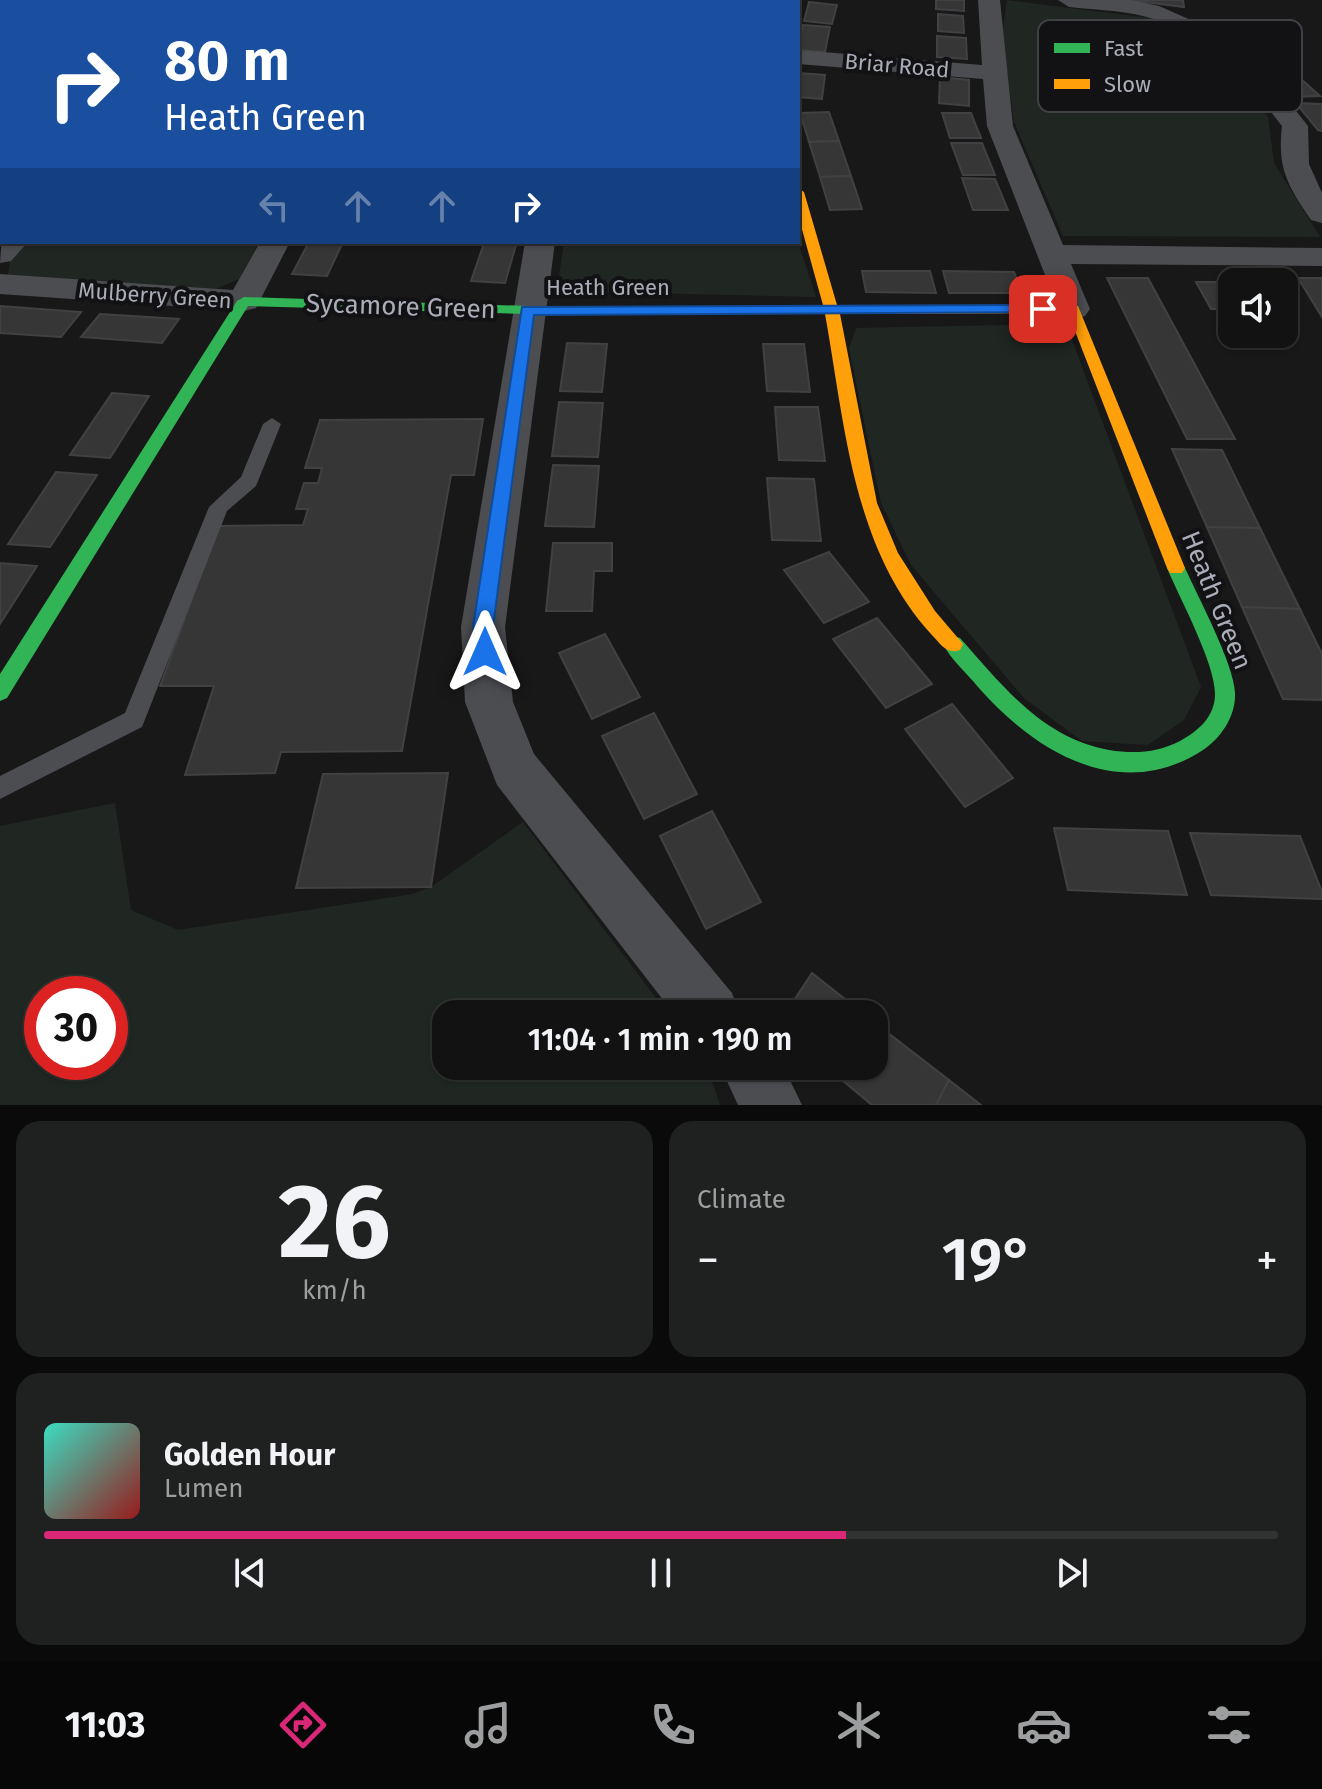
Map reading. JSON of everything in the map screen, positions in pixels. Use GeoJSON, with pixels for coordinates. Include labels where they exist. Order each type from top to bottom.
{"type":"FeatureCollection","features":[{"type":"Feature","properties":{"kind":"street"},"geometry":{"type":"LineString","coordinates":[[989,0],[1000,126],[1073,309]]}},
{"type":"Feature","properties":{"kind":"street"},"geometry":{"type":"LineString","coordinates":[[1069,0],[1163,14],[1176,20]]}},
{"type":"Feature","properties":{"kind":"street","name":"Briar Road"},"geometry":{"type":"LineString","coordinates":[[800,57],[995,73]]}},
{"type":"Feature","properties":{"kind":"street"},"geometry":{"type":"LineString","coordinates":[[1284,112],[1295,126],[1291,156],[1301,186],[1322,214]]}},
{"type":"Feature","properties":{"kind":"street"},"geometry":{"type":"LineString","coordinates":[[800,199],[832,312]]}},
{"type":"Feature","properties":{"kind":"street","name":"Mulberry Green"},"geometry":{"type":"LineString","coordinates":[[0,284],[244,301],[274,244]]}},
{"type":"Feature","properties":{"kind":"street"},"geometry":{"type":"LineString","coordinates":[[528,310],[540,244]]}},
{"type":"Feature","properties":{"kind":"street"},"geometry":{"type":"LineString","coordinates":[[1051,254],[1322,257]]}},
{"type":"Feature","properties":{"kind":"street"},"geometry":{"type":"LineString","coordinates":[[0,692],[244,301]]}},
{"type":"Feature","properties":{"kind":"street","name":"Sycamore Green"},"geometry":{"type":"LineString","coordinates":[[244,301],[528,310],[483,627],[489,702],[515,769],[700,1000]]}},
{"type":"Feature","properties":{"kind":"street","name":"Heath Green"},"geometry":{"type":"LineString","coordinates":[[528,310],[832,312],[1073,309],[1225,690],[1220,722],[1198,742],[1155,764],[1098,759],[1060,748],[1020,718],[928,617],[890,556],[868,503],[832,312]]}},
{"type":"Feature","properties":{"kind":"street"},"geometry":{"type":"LineString","coordinates":[[758,1080],[771,1105]]}},
{"type":"Feature","properties":{"kind":"lane"},"geometry":{"type":"LineString","coordinates":[[0,788],[134,720],[219,507],[249,481],[272,424]]}},
{"type":"Feature","properties":{"kind":"shaded area"},"geometry":{"type":"Polygon","coordinates":[[[1007,0],[1166,20],[1038,20],[1038,112],[1263,112],[1268,117],[1274,163],[1320,237],[1063,236],[1014,122],[1002,35],[1007,0]]]}},
{"type":"Feature","properties":{"kind":"shaded area"},"geometry":{"type":"Polygon","coordinates":[[[26,244],[258,244],[239,279],[216,289],[8,275],[10,258],[26,244]]]}},
{"type":"Feature","properties":{"kind":"shaded area"},"geometry":{"type":"Polygon","coordinates":[[[564,244],[799,244],[816,297],[557,291],[564,244]]]}},
{"type":"Feature","properties":{"kind":"shaded area"},"geometry":{"type":"Polygon","coordinates":[[[1055,324],[1072,340],[1201,687],[1184,720],[1148,745],[1082,741],[1024,698],[911,565],[881,503],[849,349],[856,328],[1055,324]]]}},
{"type":"Feature","properties":{"kind":"shaded area"},"geometry":{"type":"Polygon","coordinates":[[[115,803],[131,910],[178,930],[413,894],[431,887],[523,822],[657,1000],[432,1000],[432,1080],[712,1080],[720,1105],[0,1105],[0,826],[115,803]]]}},
{"type":"Feature","properties":{"kind":"building"},"geometry":{"type":"Polygon","coordinates":[[[936,0],[964,0],[964,11],[936,9],[936,0]]]}},
{"type":"Feature","properties":{"kind":"building"},"geometry":{"type":"Polygon","coordinates":[[[1129,0],[1183,0],[1184,7],[1129,0]]]}},
{"type":"Feature","properties":{"kind":"building"},"geometry":{"type":"Polygon","coordinates":[[[809,2],[837,5],[832,24],[804,21],[809,2]]]}},
{"type":"Feature","properties":{"kind":"building"},"geometry":{"type":"Polygon","coordinates":[[[938,14],[963,16],[964,33],[938,31],[938,14]]]}},
{"type":"Feature","properties":{"kind":"building"},"geometry":{"type":"Polygon","coordinates":[[[803,25],[830,27],[825,52],[800,50],[803,25]]]}},
{"type":"Feature","properties":{"kind":"building"},"geometry":{"type":"Polygon","coordinates":[[[937,36],[966,38],[967,59],[937,57],[937,36]]]}},
{"type":"Feature","properties":{"kind":"building"},"geometry":{"type":"Polygon","coordinates":[[[800,73],[825,75],[822,99],[800,97],[800,73]]]}},
{"type":"Feature","properties":{"kind":"building"},"geometry":{"type":"Polygon","coordinates":[[[940,77],[969,80],[969,106],[939,103],[940,77]]]}},
{"type":"Feature","properties":{"kind":"building"},"geometry":{"type":"Polygon","coordinates":[[[1302,80],[1320,96],[1302,97],[1302,80]]]}},
{"type":"Feature","properties":{"kind":"building"},"geometry":{"type":"Polygon","coordinates":[[[1302,103],[1322,104],[1322,131],[1302,110],[1302,103]]]}},
{"type":"Feature","properties":{"kind":"building"},"geometry":{"type":"Polygon","coordinates":[[[829,112],[839,141],[809,142],[800,113],[829,112]]]}},
{"type":"Feature","properties":{"kind":"building"},"geometry":{"type":"Polygon","coordinates":[[[942,113],[971,113],[981,138],[950,138],[942,113]]]}},
{"type":"Feature","properties":{"kind":"building"},"geometry":{"type":"Polygon","coordinates":[[[839,141],[851,176],[820,177],[809,142],[839,141]]]}},
{"type":"Feature","properties":{"kind":"building"},"geometry":{"type":"Polygon","coordinates":[[[951,143],[982,143],[995,175],[963,175],[951,143]]]}},
{"type":"Feature","properties":{"kind":"building"},"geometry":{"type":"Polygon","coordinates":[[[851,176],[862,209],[830,210],[820,177],[851,176]]]}},
{"type":"Feature","properties":{"kind":"building"},"geometry":{"type":"Polygon","coordinates":[[[962,178],[995,179],[1008,210],[973,210],[962,178]]]}},
{"type":"Feature","properties":{"kind":"building"},"geometry":{"type":"Polygon","coordinates":[[[308,244],[342,244],[327,276],[292,274],[308,244]]]}},
{"type":"Feature","properties":{"kind":"building"},"geometry":{"type":"Polygon","coordinates":[[[484,244],[516,245],[505,283],[471,281],[484,244]]]}},
{"type":"Feature","properties":{"kind":"building"},"geometry":{"type":"Polygon","coordinates":[[[862,271],[930,271],[936,293],[866,292],[862,271]]]}},
{"type":"Feature","properties":{"kind":"building"},"geometry":{"type":"Polygon","coordinates":[[[943,271],[1014,272],[1022,293],[949,293],[943,271]]]}},
{"type":"Feature","properties":{"kind":"building"},"geometry":{"type":"Polygon","coordinates":[[[1107,278],[1148,278],[1235,439],[1187,439],[1107,278]]]}},
{"type":"Feature","properties":{"kind":"building"},"geometry":{"type":"Polygon","coordinates":[[[1298,278],[1322,278],[1322,317],[1298,278]]]}},
{"type":"Feature","properties":{"kind":"building"},"geometry":{"type":"Polygon","coordinates":[[[1196,282],[1218,282],[1218,309],[1211,309],[1196,282]]]}},
{"type":"Feature","properties":{"kind":"building"},"geometry":{"type":"Polygon","coordinates":[[[0,306],[81,312],[61,337],[0,333],[0,306]]]}},
{"type":"Feature","properties":{"kind":"building"},"geometry":{"type":"Polygon","coordinates":[[[100,314],[179,319],[162,343],[81,337],[100,314]]]}},
{"type":"Feature","properties":{"kind":"building"},"geometry":{"type":"Polygon","coordinates":[[[567,343],[607,344],[602,392],[560,391],[567,343]]]}},
{"type":"Feature","properties":{"kind":"building"},"geometry":{"type":"Polygon","coordinates":[[[763,344],[804,344],[810,392],[767,391],[763,344]]]}},
{"type":"Feature","properties":{"kind":"building"},"geometry":{"type":"Polygon","coordinates":[[[112,393],[149,396],[110,458],[70,455],[112,393]]]}},
{"type":"Feature","properties":{"kind":"building"},"geometry":{"type":"Polygon","coordinates":[[[559,402],[603,403],[598,457],[552,456],[559,402]]]}},
{"type":"Feature","properties":{"kind":"building"},"geometry":{"type":"Polygon","coordinates":[[[775,407],[818,407],[825,461],[779,460],[775,407]]]}},
{"type":"Feature","properties":{"kind":"building"},"geometry":{"type":"Polygon","coordinates":[[[483,419],[474,475],[451,475],[402,751],[281,752],[275,773],[185,775],[214,686],[160,686],[219,526],[303,525],[308,509],[296,509],[304,483],[318,483],[322,468],[305,468],[320,420],[483,419]]]}},
{"type":"Feature","properties":{"kind":"building"},"geometry":{"type":"Polygon","coordinates":[[[1172,449],[1222,450],[1260,528],[1207,527],[1172,449]]]}},
{"type":"Feature","properties":{"kind":"building"},"geometry":{"type":"Polygon","coordinates":[[[553,465],[599,466],[594,527],[545,526],[553,465]]]}},
{"type":"Feature","properties":{"kind":"building"},"geometry":{"type":"Polygon","coordinates":[[[56,472],[97,475],[50,547],[8,544],[56,472]]]}},
{"type":"Feature","properties":{"kind":"building"},"geometry":{"type":"Polygon","coordinates":[[[767,478],[814,479],[821,541],[772,540],[767,478]]]}},
{"type":"Feature","properties":{"kind":"building"},"geometry":{"type":"Polygon","coordinates":[[[1207,527],[1260,528],[1300,609],[1242,607],[1207,527]]]}},
{"type":"Feature","properties":{"kind":"building"},"geometry":{"type":"Polygon","coordinates":[[[553,543],[612,543],[612,571],[594,571],[592,611],[546,611],[553,543]]]}},
{"type":"Feature","properties":{"kind":"building"},"geometry":{"type":"Polygon","coordinates":[[[829,552],[869,602],[824,623],[784,570],[829,552]]]}},
{"type":"Feature","properties":{"kind":"building"},"geometry":{"type":"Polygon","coordinates":[[[0,563],[37,566],[0,624],[0,563]]]}},
{"type":"Feature","properties":{"kind":"building"},"geometry":{"type":"Polygon","coordinates":[[[1242,607],[1300,609],[1322,654],[1322,700],[1283,699],[1242,607]]]}},
{"type":"Feature","properties":{"kind":"building"},"geometry":{"type":"Polygon","coordinates":[[[877,618],[932,684],[886,708],[833,639],[877,618]]]}},
{"type":"Feature","properties":{"kind":"building"},"geometry":{"type":"Polygon","coordinates":[[[605,634],[640,697],[592,719],[559,653],[605,634]]]}},
{"type":"Feature","properties":{"kind":"building"},"geometry":{"type":"Polygon","coordinates":[[[952,704],[1013,778],[965,807],[905,729],[952,704]]]}},
{"type":"Feature","properties":{"kind":"building"},"geometry":{"type":"Polygon","coordinates":[[[654,713],[697,794],[644,819],[602,736],[654,713]]]}},
{"type":"Feature","properties":{"kind":"building"},"geometry":{"type":"Polygon","coordinates":[[[448,773],[431,887],[296,888],[323,774],[448,773]]]}},
{"type":"Feature","properties":{"kind":"building"},"geometry":{"type":"Polygon","coordinates":[[[712,811],[761,902],[706,929],[660,836],[712,811]]]}},
{"type":"Feature","properties":{"kind":"building"},"geometry":{"type":"Polygon","coordinates":[[[1054,828],[1168,831],[1187,895],[1068,890],[1054,828]]]}},
{"type":"Feature","properties":{"kind":"building"},"geometry":{"type":"Polygon","coordinates":[[[1190,833],[1300,836],[1322,899],[1211,895],[1190,833]]]}},
{"type":"Feature","properties":{"kind":"building"},"geometry":{"type":"Polygon","coordinates":[[[812,973],[846,1000],[794,1000],[812,973]]]}},
{"type":"Feature","properties":{"kind":"building"},"geometry":{"type":"Polygon","coordinates":[[[888,1033],[949,1080],[936,1105],[872,1105],[842,1080],[888,1080],[888,1033]]]}},
{"type":"Feature","properties":{"kind":"building"},"geometry":{"type":"Polygon","coordinates":[[[949,1080],[981,1105],[936,1105],[949,1080]]]}},
{"type":"Feature","properties":{"kind":"traffic: fast"},"geometry":{"type":"LineString","coordinates":[[0,692],[244,301],[528,310],[796,310]]}},
{"type":"Feature","properties":{"kind":"traffic: fast"},"geometry":{"type":"LineString","coordinates":[[953,644],[1006,703],[1043,735],[1089,756],[1116,761],[1159,760],[1202,739],[1214,727],[1222,712],[1225,693],[1212,652],[1176,568]]}},
{"type":"Feature","properties":{"kind":"traffic: slow"},"geometry":{"type":"LineString","coordinates":[[800,199],[832,312],[868,503],[890,556],[928,617],[953,644]]}},
{"type":"Feature","properties":{"kind":"traffic: slow"},"geometry":{"type":"LineString","coordinates":[[796,310],[1073,309],[1176,568]]}},
{"type":"Feature","properties":{"kind":"route"},"geometry":{"type":"LineString","coordinates":[[485,652],[483,627],[528,310],[832,312],[1043,309]]}}]}
